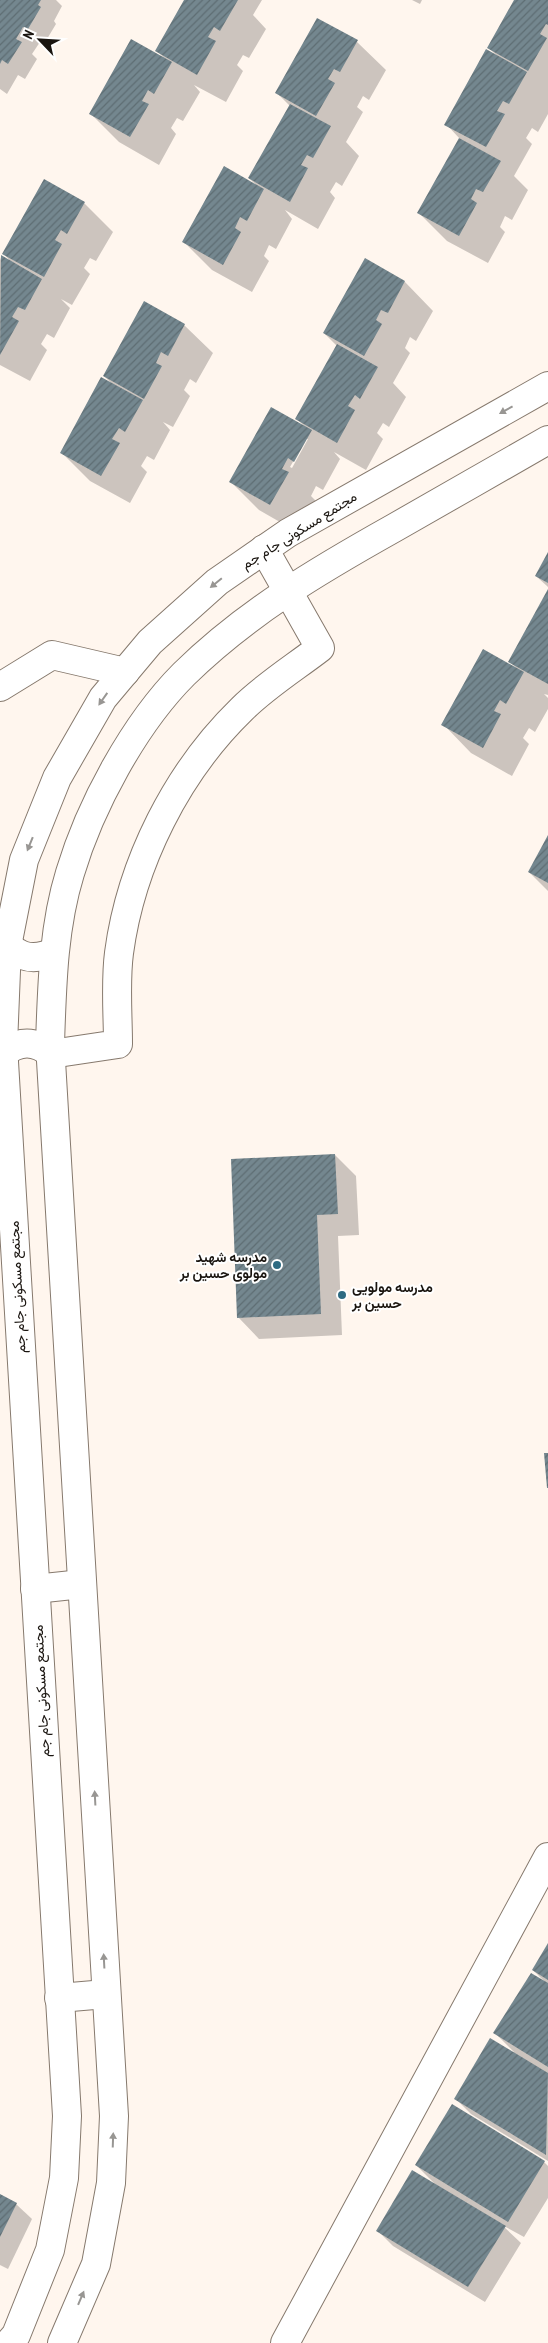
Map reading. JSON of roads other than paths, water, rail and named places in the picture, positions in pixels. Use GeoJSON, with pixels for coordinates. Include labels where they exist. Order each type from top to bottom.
{"type":"FeatureCollection","features":[{"type":"Feature","properties":{"kind":"street","name":"مجتمع مسکونی جام جم"},"geometry":{"type":"LineString","coordinates":[[9,2343],[16,2335],[50,2250],[64,2178],[67,2116],[4,1054],[4,940],[24,860],[57,778],[103,698],[150,642],[217,582],[288,533],[548,386]]}},
{"type":"Feature","properties":{"kind":"street"},"geometry":{"type":"LineString","coordinates":[[62,2343],[96,2264],[111,2183],[114,2116],[50,1054],[54,952],[69,874],[99,799],[142,725],[184,675],[246,619],[312,574],[548,440]]}},
{"type":"Feature","properties":{"kind":"street"},"geometry":{"type":"LineString","coordinates":[[50,1054],[118,1044],[119,954],[134,886],[161,820],[201,754],[243,708],[320,648],[264,549]]}},
{"type":"Feature","properties":{"kind":"street"},"geometry":{"type":"LineString","coordinates":[[0,687],[52,654],[125,672]]}},
{"type":"Feature","properties":{"kind":"street"},"geometry":{"type":"LineString","coordinates":[[4,940],[17,953],[28,957],[46,956],[54,952]]}},
{"type":"Feature","properties":{"kind":"street"},"geometry":{"type":"LineString","coordinates":[[4,1054],[16,1045],[25,1043],[44,1048],[50,1054]]}},
{"type":"Feature","properties":{"kind":"street"},"geometry":{"type":"LineString","coordinates":[[35,1588],[82,1584]]}},
{"type":"Feature","properties":{"kind":"street"},"geometry":{"type":"LineString","coordinates":[[285,2343],[548,1857]]}},
{"type":"Feature","properties":{"kind":"street"},"geometry":{"type":"LineString","coordinates":[[59,1998],[106,1994]]}},
{"type":"Feature","properties":{"kind":"place","name":"مدرسه شهید مولوی حسین بر"},"geometry":{"type":"Point","coordinates":[277,1265]}},
{"type":"Feature","properties":{"kind":"place","name":"مدرسه مولویی حسین بر"},"geometry":{"type":"Point","coordinates":[342,1295]}}]}
